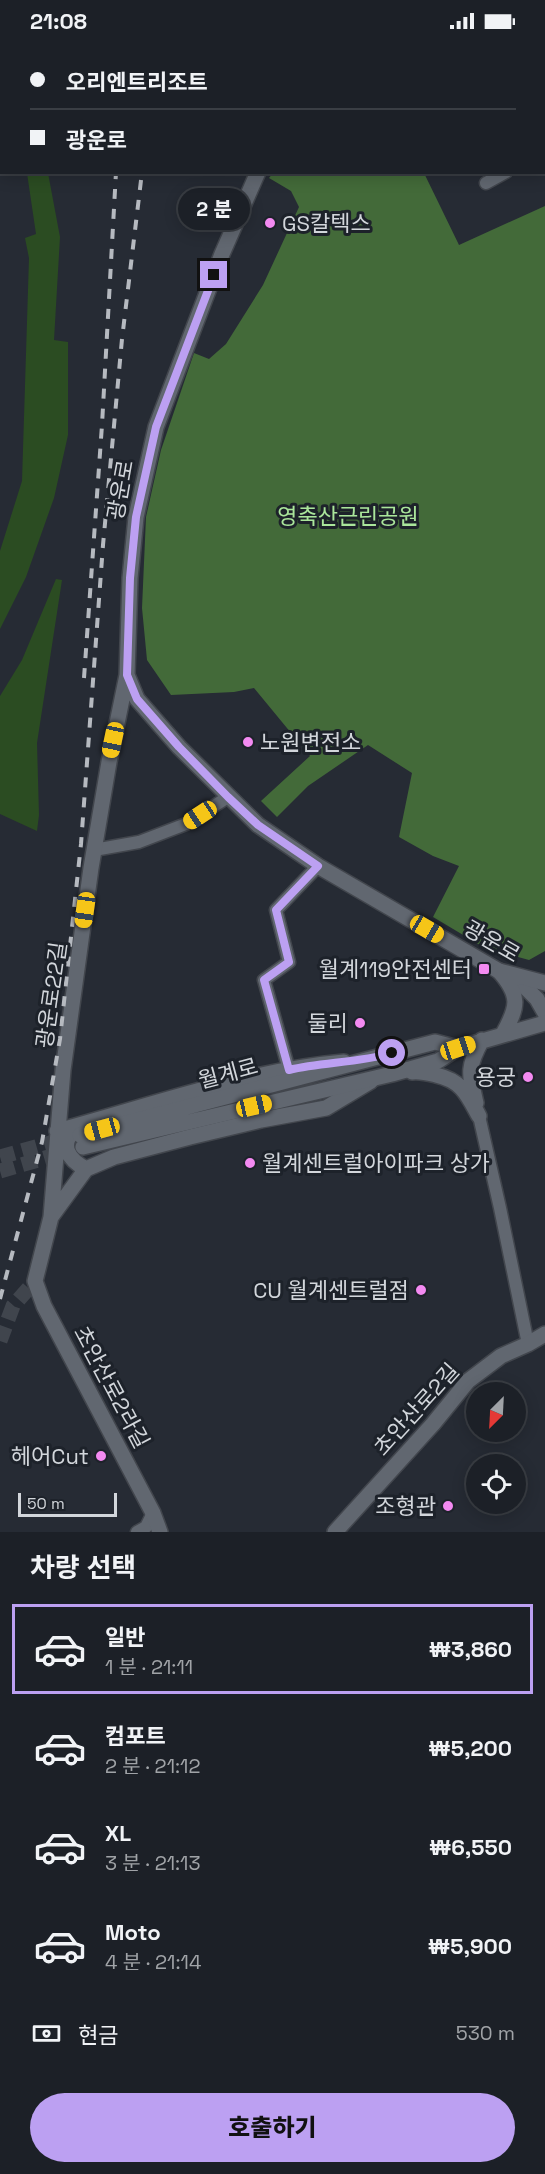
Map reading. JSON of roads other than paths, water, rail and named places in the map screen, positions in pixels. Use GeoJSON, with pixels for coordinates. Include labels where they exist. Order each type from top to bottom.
{"type":"FeatureCollection","features":[{"type":"Feature","properties":{"kind":"street","name":"광운로"},"geometry":{"type":"LineString","coordinates":[[257,174],[222,254],[156,427],[136,517],[130,578],[127,675],[137,699],[179,747],[258,825],[318,866],[523,985],[537,999],[545,1013]]}},
{"type":"Feature","properties":{"kind":"street"},"geometry":{"type":"LineString","coordinates":[[486,183],[502,174]]}},
{"type":"Feature","properties":{"kind":"street","name":"광운로22길"},"geometry":{"type":"LineString","coordinates":[[51,1217],[63,1070],[94,850],[127,675]]}},
{"type":"Feature","properties":{"kind":"street"},"geometry":{"type":"LineString","coordinates":[[94,850],[139,842],[186,824],[228,797]]}},
{"type":"Feature","properties":{"kind":"street","name":"월계로"},"geometry":{"type":"LineString","coordinates":[[289,1070],[264,980],[289,962],[276,910],[318,866]]}},
{"type":"Feature","properties":{"kind":"street"},"geometry":{"type":"LineString","coordinates":[[499,971],[545,982]]}},
{"type":"Feature","properties":{"kind":"street"},"geometry":{"type":"LineString","coordinates":[[499,971],[514,990],[516,1005],[503,1034]]}},
{"type":"Feature","properties":{"kind":"street","name":"월계로"},"geometry":{"type":"LineString","coordinates":[[81,1136],[384,1076],[438,1061],[458,1048],[482,1040],[545,1023]]}},
{"type":"Feature","properties":{"kind":"street"},"geometry":{"type":"LineString","coordinates":[[482,1040],[472,1058],[470,1070],[528,1344]]}},
{"type":"Feature","properties":{"kind":"street","name":"월계로"},"geometry":{"type":"LineString","coordinates":[[81,1136],[435,1042],[458,1048]]}},
{"type":"Feature","properties":{"kind":"street"},"geometry":{"type":"LineString","coordinates":[[86,1169],[74,1163],[68,1153],[66,1141],[69,1135],[81,1136],[217,1087],[313,1064],[370,1059]]}},
{"type":"Feature","properties":{"kind":"street"},"geometry":{"type":"LineString","coordinates":[[51,1217],[86,1169],[114,1157],[261,1120],[326,1108],[384,1076],[421,1071],[454,1081],[463,1088],[478,1116]]}},
{"type":"Feature","properties":{"kind":"street"},"geometry":{"type":"LineString","coordinates":[[57,1131],[81,1136]]}},
{"type":"Feature","properties":{"kind":"street","name":"초안산로2라길"},"geometry":{"type":"LineString","coordinates":[[51,1217],[35,1281],[45,1306],[153,1513],[160,1532]]}},
{"type":"Feature","properties":{"kind":"street","name":"초안산로2길"},"geometry":{"type":"LineString","coordinates":[[335,1532],[433,1424],[468,1381],[501,1356],[545,1334]]}},
{"type":"Feature","properties":{"kind":"street"},"geometry":{"type":"LineString","coordinates":[[138,1532],[146,1527],[153,1513]]}},
{"type":"Feature","properties":{"kind":"tunnel"},"geometry":{"type":"LineString","coordinates":[[0,1157],[68,1138]]}},
{"type":"Feature","properties":{"kind":"tunnel"},"geometry":{"type":"LineString","coordinates":[[0,1171],[66,1152]]}},
{"type":"Feature","properties":{"kind":"tunnel"},"geometry":{"type":"LineString","coordinates":[[0,1341],[13,1306],[35,1281]]}},
{"type":"Feature","properties":{"kind":"railway"},"geometry":{"type":"LineString","coordinates":[[84,678],[102,425],[116,174]]}},
{"type":"Feature","properties":{"kind":"railway"},"geometry":{"type":"LineString","coordinates":[[0,1299],[42,1142],[60,1039],[81,844],[103,545],[122,339],[142,174]]}},
{"type":"Feature","properties":{"kind":"place","name":"GS칼텍스"},"geometry":{"type":"Point","coordinates":[270,223]}},
{"type":"Feature","properties":{"kind":"place","name":"노원변전소"},"geometry":{"type":"Point","coordinates":[248,742]}},
{"type":"Feature","properties":{"kind":"place","name":"월계119안전센터"},"geometry":{"type":"Point","coordinates":[484,969]}},
{"type":"Feature","properties":{"kind":"place","name":"둘리"},"geometry":{"type":"Point","coordinates":[360,1023]}},
{"type":"Feature","properties":{"kind":"place","name":"용궁"},"geometry":{"type":"Point","coordinates":[528,1077]}},
{"type":"Feature","properties":{"kind":"place","name":"월계센트럴아이파크 상가"},"geometry":{"type":"Point","coordinates":[250,1163]}},
{"type":"Feature","properties":{"kind":"place","name":"CU 월계센트럴점"},"geometry":{"type":"Point","coordinates":[421,1290]}},
{"type":"Feature","properties":{"kind":"place","name":"헤어Cut"},"geometry":{"type":"Point","coordinates":[101,1456]}},
{"type":"Feature","properties":{"kind":"place","name":"조형관"},"geometry":{"type":"Point","coordinates":[448,1506]}},
{"type":"Feature","properties":{"kind":"park label","name":"영축산근린공원"},"geometry":{"type":"Point","coordinates":[348,516]}}]}
